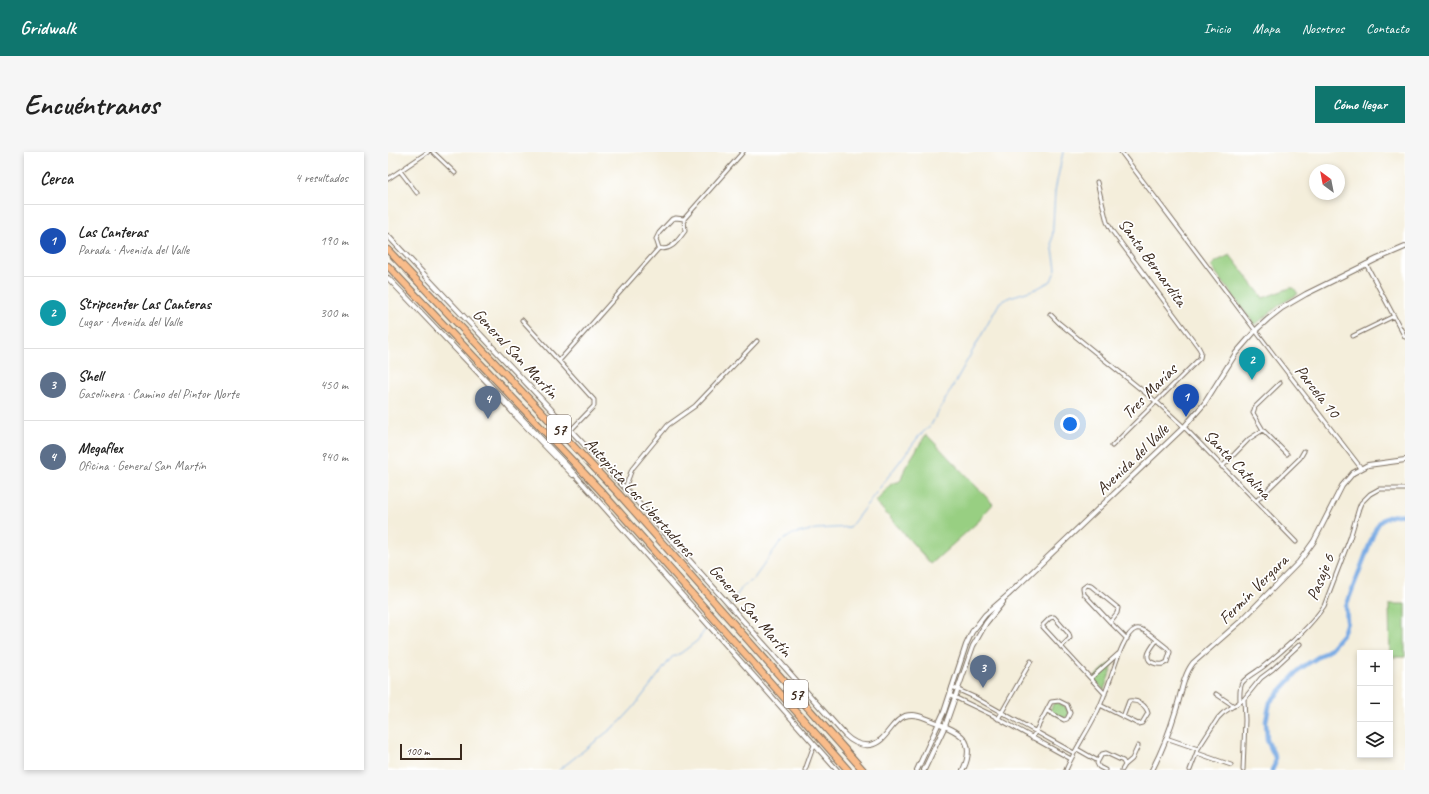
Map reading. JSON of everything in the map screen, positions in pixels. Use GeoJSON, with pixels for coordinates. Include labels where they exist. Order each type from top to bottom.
{"type":"FeatureCollection","features":[{"type":"Feature","properties":{"kind":"highway","name":"Autopista Los Libertadores"},"geometry":{"type":"LineString","coordinates":[[388,250],[606,479],[863,770]]}},
{"type":"Feature","properties":{"kind":"highway","name":"Autopista Los Libertadores"},"geometry":{"type":"LineString","coordinates":[[388,266],[584,472],[848,770]]}},
{"type":"Feature","properties":{"kind":"street"},"geometry":{"type":"LineString","coordinates":[[388,179],[428,152]]}},
{"type":"Feature","properties":{"kind":"street"},"geometry":{"type":"LineString","coordinates":[[433,152],[456,173]]}},
{"type":"Feature","properties":{"kind":"street"},"geometry":{"type":"LineString","coordinates":[[684,219],[743,152]]}},
{"type":"Feature","properties":{"kind":"street","name":"Parcela 10"},"geometry":{"type":"LineString","coordinates":[[1122,152],[1361,468]]}},
{"type":"Feature","properties":{"kind":"street"},"geometry":{"type":"LineString","coordinates":[[400,171],[417,194]]}},
{"type":"Feature","properties":{"kind":"street","name":"Santa Bernardita"},"geometry":{"type":"LineString","coordinates":[[1097,182],[1107,222],[1112,231],[1201,352]]}},
{"type":"Feature","properties":{"kind":"street"},"geometry":{"type":"LineString","coordinates":[[659,248],[656,239],[659,232],[672,219],[684,219]]}},
{"type":"Feature","properties":{"kind":"street"},"geometry":{"type":"LineString","coordinates":[[659,248],[669,249],[680,237],[686,229],[684,219]]}},
{"type":"Feature","properties":{"kind":"street","name":"General San Martín"},"geometry":{"type":"LineString","coordinates":[[388,236],[625,488],[842,733],[854,742],[865,745],[877,742],[897,721],[909,715],[920,716],[939,723],[961,735],[967,743],[968,748],[968,758],[963,770]]}},
{"type":"Feature","properties":{"kind":"street","name":"Avenida del Valle"},"geometry":{"type":"LineString","coordinates":[[917,770],[944,712],[966,645],[972,632],[985,615],[1008,595],[1184,427],[1204,404],[1236,353],[1256,330],[1275,313],[1366,264],[1405,247]]}},
{"type":"Feature","properties":{"kind":"street"},"geometry":{"type":"LineString","coordinates":[[559,361],[659,248]]}},
{"type":"Feature","properties":{"kind":"street"},"geometry":{"type":"LineString","coordinates":[[1366,264],[1405,337]]}},
{"type":"Feature","properties":{"kind":"street"},"geometry":{"type":"LineString","coordinates":[[388,278],[564,462],[837,770]]}},
{"type":"Feature","properties":{"kind":"street","name":"Santa Catalina"},"geometry":{"type":"LineString","coordinates":[[1050,314],[1058,323],[1157,401],[1296,542]]}},
{"type":"Feature","properties":{"kind":"street"},"geometry":{"type":"LineString","coordinates":[[1353,336],[1394,316]]}},
{"type":"Feature","properties":{"kind":"street"},"geometry":{"type":"LineString","coordinates":[[522,320],[593,399],[594,406],[571,430]]}},
{"type":"Feature","properties":{"kind":"street"},"geometry":{"type":"LineString","coordinates":[[625,488],[631,471],[668,425],[695,406],[757,341]]}},
{"type":"Feature","properties":{"kind":"street","name":"Tres Marías"},"geometry":{"type":"LineString","coordinates":[[1112,446],[1200,358],[1201,352]]}},
{"type":"Feature","properties":{"kind":"street"},"geometry":{"type":"LineString","coordinates":[[1280,383],[1253,410],[1254,415],[1263,430],[1287,454]]}},
{"type":"Feature","properties":{"kind":"street"},"geometry":{"type":"LineString","coordinates":[[1222,467],[1249,439],[1263,430]]}},
{"type":"Feature","properties":{"kind":"street"},"geometry":{"type":"LineString","coordinates":[[1256,501],[1300,458],[1304,451]]}},
{"type":"Feature","properties":{"kind":"street","name":"Fermín Vergara"},"geometry":{"type":"LineString","coordinates":[[1152,770],[1166,738],[1190,666],[1241,621],[1299,562],[1314,541],[1342,486],[1353,473],[1372,464],[1405,460]]}},
{"type":"Feature","properties":{"kind":"street","name":"Pasaje 6"},"geometry":{"type":"LineString","coordinates":[[1240,702],[1240,688],[1244,681],[1264,666],[1295,638],[1319,614],[1324,606],[1350,538],[1358,508],[1361,503],[1370,494],[1379,489],[1405,489]]}},
{"type":"Feature","properties":{"kind":"street"},"geometry":{"type":"LineString","coordinates":[[1110,622],[1117,613],[1118,608],[1091,586],[1085,586],[1083,590],[1084,594],[1110,622],[1127,639]]}},
{"type":"Feature","properties":{"kind":"street","name":"Avenida del Valle"},"geometry":{"type":"LineString","coordinates":[[924,770],[945,726],[967,661],[976,640],[986,623],[1008,595]]}},
{"type":"Feature","properties":{"kind":"street"},"geometry":{"type":"LineString","coordinates":[[1062,647],[1070,638],[1069,634],[1054,617],[1050,618],[1043,625],[1043,627],[1105,694]]}},
{"type":"Feature","properties":{"kind":"street"},"geometry":{"type":"LineString","coordinates":[[1066,770],[1105,694],[1119,653],[1127,639],[1132,632],[1137,629],[1146,632],[1157,640],[1167,648],[1170,652],[1167,662],[1163,664],[1150,661],[1148,658],[1148,654],[1157,640]]}},
{"type":"Feature","properties":{"kind":"street"},"geometry":{"type":"LineString","coordinates":[[1190,770],[1198,749],[1213,724],[1223,713],[1244,699],[1260,678],[1273,669],[1300,644]]}},
{"type":"Feature","properties":{"kind":"street"},"geometry":{"type":"LineString","coordinates":[[1091,678],[1119,653]]}},
{"type":"Feature","properties":{"kind":"street"},"geometry":{"type":"LineString","coordinates":[[998,719],[1031,661]]}},
{"type":"Feature","properties":{"kind":"street"},"geometry":{"type":"LineString","coordinates":[[952,688],[974,697],[1074,753]]}},
{"type":"Feature","properties":{"kind":"street"},"geometry":{"type":"LineString","coordinates":[[1216,694],[1234,706]]}},
{"type":"Feature","properties":{"kind":"street"},"geometry":{"type":"LineString","coordinates":[[950,695],[998,719],[1071,759]]}},
{"type":"Feature","properties":{"kind":"street"},"geometry":{"type":"LineString","coordinates":[[1243,770],[1245,720],[1244,699]]}},
{"type":"Feature","properties":{"kind":"street"},"geometry":{"type":"LineString","coordinates":[[1100,704],[1123,717],[1138,724],[1142,723],[1148,713],[1145,707],[1133,700],[1127,704],[1123,717]]}},
{"type":"Feature","properties":{"kind":"street"},"geometry":{"type":"LineString","coordinates":[[1032,738],[1051,702],[1059,701],[1067,705],[1070,713],[1067,719],[1064,720],[1047,711]]}},
{"type":"Feature","properties":{"kind":"street"},"geometry":{"type":"LineString","coordinates":[[1166,738],[1198,749]]}},
{"type":"Feature","properties":{"kind":"street"},"geometry":{"type":"LineString","coordinates":[[806,770],[814,745]]}},
{"type":"Feature","properties":{"kind":"street"},"geometry":{"type":"LineString","coordinates":[[1122,770],[1132,759],[1138,746]]}},
{"type":"Feature","properties":{"kind":"street"},"geometry":{"type":"LineString","coordinates":[[1077,749],[1098,761]]}},
{"type":"Feature","properties":{"kind":"street"},"geometry":{"type":"LineString","coordinates":[[1105,770],[1097,764],[1102,754],[1106,753],[1123,761],[1125,765]]}},
{"type":"Feature","properties":{"kind":"street"},"geometry":{"type":"LineString","coordinates":[[1197,753],[1231,765]]}},
{"type":"Feature","properties":{"kind":"green space"},"geometry":{"type":"Polygon","coordinates":[[[1230,255],[1263,298],[1290,288],[1294,288],[1298,294],[1281,304],[1254,324],[1211,266],[1217,261],[1230,255]]]}},
{"type":"Feature","properties":{"kind":"green space"},"geometry":{"type":"Polygon","coordinates":[[[927,435],[993,504],[980,520],[931,564],[876,502],[890,485],[901,480],[905,468],[927,435]]]}},
{"type":"Feature","properties":{"kind":"green space"},"geometry":{"type":"Polygon","coordinates":[[[1389,604],[1405,604],[1405,657],[1393,657],[1393,650],[1390,650],[1389,604]]]}},
{"type":"Feature","properties":{"kind":"green space"},"geometry":{"type":"Polygon","coordinates":[[[1115,659],[1104,690],[1093,678],[1115,659]]]}},
{"type":"Feature","properties":{"kind":"green space"},"geometry":{"type":"Polygon","coordinates":[[[1056,702],[1067,708],[1069,715],[1067,717],[1061,718],[1050,711],[1053,704],[1056,702]]]}},
{"type":"Feature","properties":{"kind":"waterway"},"geometry":{"type":"LineString","coordinates":[[730,604],[743,586],[753,580],[780,542],[793,534],[816,529],[850,527],[919,436],[931,425],[1000,302],[1010,297],[1036,289],[1051,281],[1056,269],[1052,243],[1055,191],[1063,152]]}},
{"type":"Feature","properties":{"kind":"waterway"},"geometry":{"type":"LineString","coordinates":[[1272,770],[1275,764],[1275,757],[1267,740],[1266,721],[1270,702],[1301,668],[1329,650],[1343,634],[1347,622],[1346,606],[1376,528],[1385,518],[1395,515],[1405,515]]}},
{"type":"Feature","properties":{"kind":"waterway"},"geometry":{"type":"LineString","coordinates":[[716,618],[721,613]]}},
{"type":"Feature","properties":{"kind":"waterway"},"geometry":{"type":"LineString","coordinates":[[559,770],[620,722],[633,708],[672,657],[681,653],[697,641],[708,626]]}},
{"type":"Feature","properties":{"kind":"place","name":"Stripcenter Las Canteras"},"geometry":{"type":"Point","coordinates":[1252,380]}},
{"type":"Feature","properties":{"kind":"place","name":"Las Canteras"},"geometry":{"type":"Point","coordinates":[1186,417]}},
{"type":"Feature","properties":{"kind":"place","name":"Megaflex"},"geometry":{"type":"Point","coordinates":[488,419]}},
{"type":"Feature","properties":{"kind":"place","name":"Shell"},"geometry":{"type":"Point","coordinates":[983,688]}}]}
